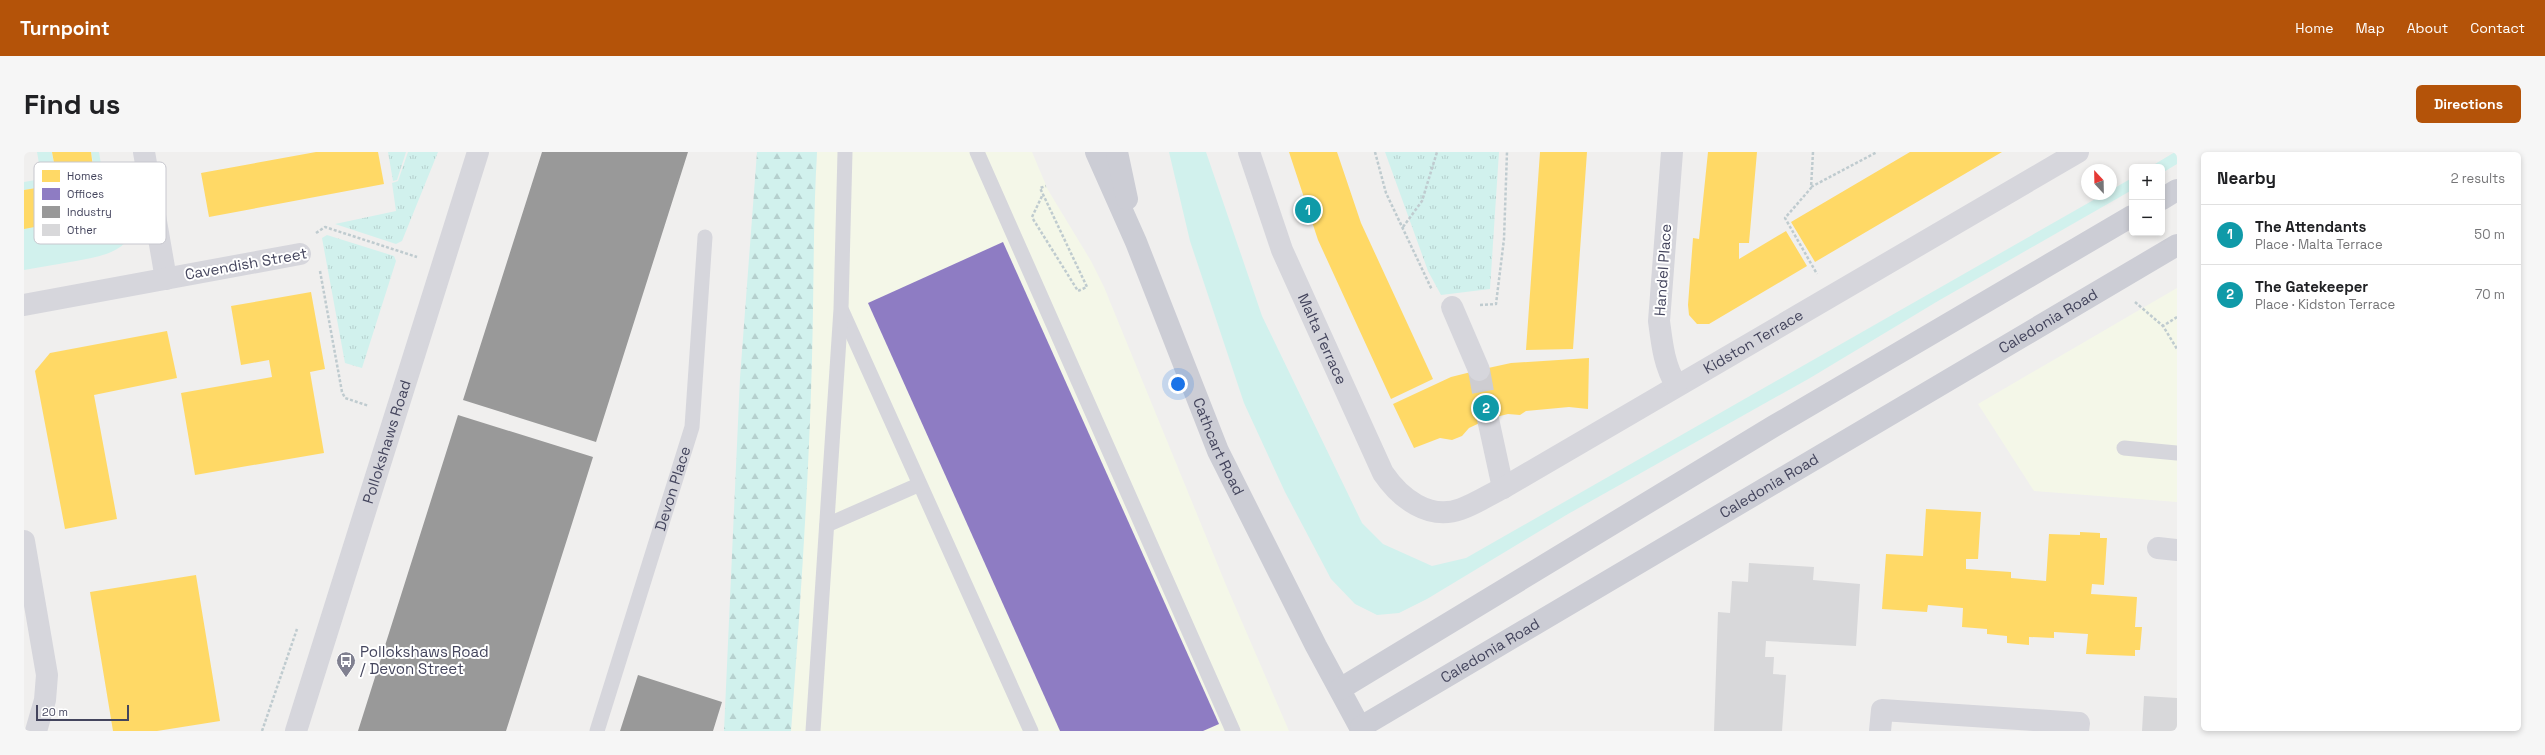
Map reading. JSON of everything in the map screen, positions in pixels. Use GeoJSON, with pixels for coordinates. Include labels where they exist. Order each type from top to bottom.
{"type":"FeatureCollection","features":[{"type":"Feature","properties":{"kind":"main road","name":"Cathcart Road"},"geometry":{"type":"LineString","coordinates":[[1096,152],[1136,242],[1218,451],[1313,641],[1362,729]]}},
{"type":"Feature","properties":{"kind":"main road"},"geometry":{"type":"LineString","coordinates":[[1117,152],[1136,242]]}},
{"type":"Feature","properties":{"kind":"main road"},"geometry":{"type":"LineString","coordinates":[[2165,197],[2177,190]]}},
{"type":"Feature","properties":{"kind":"main road"},"geometry":{"type":"LineString","coordinates":[[1340,689],[1774,426],[2129,218]]}},
{"type":"Feature","properties":{"kind":"main road","name":"Caledonia Road"},"geometry":{"type":"LineString","coordinates":[[1362,729],[2177,245]]}},
{"type":"Feature","properties":{"kind":"street"},"geometry":{"type":"LineString","coordinates":[[144,152],[146,162]]}},
{"type":"Feature","properties":{"kind":"street","name":"Pollokshaws Road"},"geometry":{"type":"LineString","coordinates":[[296,731],[478,152]]}},
{"type":"Feature","properties":{"kind":"street","name":"Malta Terrace"},"geometry":{"type":"LineString","coordinates":[[1249,152],[1282,250],[1375,457],[1392,487],[1408,501],[1423,508]]}},
{"type":"Feature","properties":{"kind":"street","name":"Handel Place"},"geometry":{"type":"LineString","coordinates":[[1672,152],[1659,321],[1662,349],[1668,372],[1676,385]]}},
{"type":"Feature","properties":{"kind":"street","name":"Kidston Terrace"},"geometry":{"type":"LineString","coordinates":[[1423,508],[1442,511],[1460,510],[1502,488],[1676,385],[2078,152]]}},
{"type":"Feature","properties":{"kind":"street"},"geometry":{"type":"LineString","coordinates":[[160,244],[166,279]]}},
{"type":"Feature","properties":{"kind":"street","name":"Cavendish Street"},"geometry":{"type":"LineString","coordinates":[[24,305],[308,253]]}},
{"type":"Feature","properties":{"kind":"street"},"geometry":{"type":"LineString","coordinates":[[1452,307],[1479,370]]}},
{"type":"Feature","properties":{"kind":"street"},"geometry":{"type":"LineString","coordinates":[[1488,419],[1502,488]]}},
{"type":"Feature","properties":{"kind":"street"},"geometry":{"type":"LineString","coordinates":[[24,542],[47,675],[45,700],[36,731]]}},
{"type":"Feature","properties":{"kind":"street"},"geometry":{"type":"LineString","coordinates":[[1880,731],[1882,710],[2079,724],[2078,731]]}},
{"type":"Feature","properties":{"kind":"lane"},"geometry":{"type":"LineString","coordinates":[[813,731],[841,309],[845,152]]}},
{"type":"Feature","properties":{"kind":"lane"},"geometry":{"type":"LineString","coordinates":[[977,152],[1233,731]]}},
{"type":"Feature","properties":{"kind":"lane","name":"Devon Place"},"geometry":{"type":"LineString","coordinates":[[597,731],[692,427],[705,237]]}},
{"type":"Feature","properties":{"kind":"lane"},"geometry":{"type":"LineString","coordinates":[[841,309],[918,485],[1031,731]]}},
{"type":"Feature","properties":{"kind":"lane"},"geometry":{"type":"LineString","coordinates":[[2124,448],[2177,453]]}},
{"type":"Feature","properties":{"kind":"lane"},"geometry":{"type":"LineString","coordinates":[[827,525],[918,485]]}},
{"type":"Feature","properties":{"kind":"path"},"geometry":{"type":"LineString","coordinates":[[1374,152],[1386,193],[1441,310],[1452,307],[1496,304],[1504,239],[1507,152]]}},
{"type":"Feature","properties":{"kind":"path"},"geometry":{"type":"LineString","coordinates":[[1403,227],[1422,201],[1437,152]]}},
{"type":"Feature","properties":{"kind":"path"},"geometry":{"type":"LineString","coordinates":[[1811,188],[1814,152]]}},
{"type":"Feature","properties":{"kind":"path"},"geometry":{"type":"LineString","coordinates":[[1830,296],[1785,218],[1811,188],[1877,152]]}},
{"type":"Feature","properties":{"kind":"path"},"geometry":{"type":"LineString","coordinates":[[1009,224],[1030,216],[1036,221],[1078,291],[1087,287],[1040,188],[1046,186]]}},
{"type":"Feature","properties":{"kind":"path"},"geometry":{"type":"LineString","coordinates":[[1032,218],[1043,194]]}},
{"type":"Feature","properties":{"kind":"path","name":"Cavendish Street"},"geometry":{"type":"LineString","coordinates":[[308,253],[314,234],[325,227],[442,266]]}},
{"type":"Feature","properties":{"kind":"path"},"geometry":{"type":"LineString","coordinates":[[308,253],[342,392],[345,398],[396,414]]}},
{"type":"Feature","properties":{"kind":"path"},"geometry":{"type":"LineString","coordinates":[[2137,304],[2163,326],[2177,349]]}},
{"type":"Feature","properties":{"kind":"path"},"geometry":{"type":"LineString","coordinates":[[2163,326],[2177,317]]}},
{"type":"Feature","properties":{"kind":"shaded area"},"geometry":{"type":"Polygon","coordinates":[[[817,152],[1032,152],[1048,190],[1091,261],[1104,287],[1226,585],[1289,731],[791,731],[801,589],[812,357],[813,228],[817,152]]]}},
{"type":"Feature","properties":{"kind":"shaded area"},"geometry":{"type":"Polygon","coordinates":[[[2177,288],[2177,502],[2034,491],[1978,404],[2177,288]]]}},
{"type":"Feature","properties":{"kind":"green space"},"geometry":{"type":"Polygon","coordinates":[[[37,152],[52,152],[54,162],[39,162],[37,152]]]}},
{"type":"Feature","properties":{"kind":"green space"},"geometry":{"type":"Polygon","coordinates":[[[91,152],[99,152],[101,162],[93,162],[91,152]]]}},
{"type":"Feature","properties":{"kind":"green space"},"geometry":{"type":"Polygon","coordinates":[[[388,152],[406,152],[397,180],[393,181],[388,152]]]}},
{"type":"Feature","properties":{"kind":"green space"},"geometry":{"type":"Polygon","coordinates":[[[408,152],[438,152],[402,241],[396,244],[335,224],[396,211],[392,183],[398,181],[408,152]]]}},
{"type":"Feature","properties":{"kind":"green space"},"geometry":{"type":"Polygon","coordinates":[[[757,152],[817,152],[809,451],[791,731],[724,731],[740,378],[757,152]]]}},
{"type":"Feature","properties":{"kind":"green space"},"geometry":{"type":"Polygon","coordinates":[[[1169,152],[1206,152],[1262,316],[1362,523],[1383,544],[1432,566],[1466,558],[2093,200],[2115,200],[1938,301],[1810,378],[1568,514],[1427,599],[1399,613],[1377,615],[1355,604],[1331,579],[1285,492],[1244,403],[1190,241],[1169,152]]]}},
{"type":"Feature","properties":{"kind":"green space"},"geometry":{"type":"Polygon","coordinates":[[[1385,152],[1499,152],[1490,289],[1441,295],[1428,271],[1385,152]]]}},
{"type":"Feature","properties":{"kind":"green space"},"geometry":{"type":"Polygon","coordinates":[[[2177,152],[2177,164],[2165,171],[2165,164],[2155,164],[2177,152]]]}},
{"type":"Feature","properties":{"kind":"green space"},"geometry":{"type":"Polygon","coordinates":[[[34,180],[34,188],[24,190],[24,182],[34,180]]]}},
{"type":"Feature","properties":{"kind":"green space"},"geometry":{"type":"Polygon","coordinates":[[[2129,180],[2129,192],[2117,199],[2117,187],[2129,180]]]}},
{"type":"Feature","properties":{"kind":"green space"},"geometry":{"type":"Polygon","coordinates":[[[34,224],[34,244],[123,244],[109,253],[88,259],[24,270],[24,228],[34,224]]]}},
{"type":"Feature","properties":{"kind":"green space"},"geometry":{"type":"Polygon","coordinates":[[[327,235],[394,256],[396,261],[362,368],[345,363],[322,238],[327,235]]]}},
{"type":"Feature","properties":{"kind":"building: Homes"},"geometry":{"type":"Polygon","coordinates":[[[52,152],[91,152],[92,162],[54,162],[52,152]]]}},
{"type":"Feature","properties":{"kind":"building: Homes"},"geometry":{"type":"Polygon","coordinates":[[[316,152],[378,152],[384,184],[209,217],[201,173],[316,152]]]}},
{"type":"Feature","properties":{"kind":"building: Homes"},"geometry":{"type":"Polygon","coordinates":[[[1289,152],[1337,152],[1361,223],[1433,379],[1391,399],[1318,240],[1289,152]]]}},
{"type":"Feature","properties":{"kind":"building: Homes"},"geometry":{"type":"Polygon","coordinates":[[[1540,152],[1587,152],[1573,349],[1526,350],[1540,152]]]}},
{"type":"Feature","properties":{"kind":"building: Homes"},"geometry":{"type":"Polygon","coordinates":[[[1708,152],[1757,152],[1749,243],[1739,243],[1739,259],[1786,231],[1807,266],[1709,324],[1697,324],[1689,315],[1688,305],[1693,238],[1699,239],[1708,152]]]}},
{"type":"Feature","properties":{"kind":"building: Homes"},"geometry":{"type":"Polygon","coordinates":[[[1910,152],[2002,152],[1815,262],[1791,222],[1910,152]]]}},
{"type":"Feature","properties":{"kind":"building: Homes"},"geometry":{"type":"Polygon","coordinates":[[[34,188],[34,227],[24,229],[24,190],[34,188]]]}},
{"type":"Feature","properties":{"kind":"building: Homes"},"geometry":{"type":"Polygon","coordinates":[[[311,292],[325,369],[310,372],[324,453],[195,475],[181,393],[272,377],[269,360],[241,365],[231,306],[311,292]]]}},
{"type":"Feature","properties":{"kind":"building: Homes"},"geometry":{"type":"Polygon","coordinates":[[[167,331],[177,378],[94,395],[117,519],[65,529],[35,371],[50,353],[167,331]]]}},
{"type":"Feature","properties":{"kind":"building: Homes"},"geometry":{"type":"Polygon","coordinates":[[[1589,358],[1588,409],[1569,407],[1526,411],[1520,415],[1508,414],[1488,419],[1469,428],[1462,436],[1452,440],[1440,438],[1414,448],[1393,404],[1451,377],[1479,370],[1511,363],[1589,358]]]}},
{"type":"Feature","properties":{"kind":"building: Homes"},"geometry":{"type":"Polygon","coordinates":[[[1926,509],[1981,512],[1978,559],[1966,559],[1966,569],[2011,572],[2011,578],[2046,581],[2049,534],[2080,535],[2080,532],[2100,533],[2100,538],[2107,538],[2104,585],[2092,584],[2091,594],[2137,597],[2135,627],[2142,627],[2140,650],[2135,650],[2135,656],[2086,654],[2088,634],[2054,632],[2054,638],[2029,637],[2029,645],[2007,643],[2007,636],[1987,634],[1987,629],[1962,627],[1963,608],[1928,605],[1927,612],[1882,609],[1886,554],[1923,556],[1926,509]]]}},
{"type":"Feature","properties":{"kind":"building: Homes"},"geometry":{"type":"Polygon","coordinates":[[[196,575],[220,721],[157,731],[113,731],[90,592],[196,575]]]}},
{"type":"Feature","properties":{"kind":"building: Offices"},"geometry":{"type":"Polygon","coordinates":[[[1003,242],[1219,724],[1203,731],[1060,731],[868,303],[1003,242]]]}},
{"type":"Feature","properties":{"kind":"building: Industry"},"geometry":{"type":"Polygon","coordinates":[[[542,152],[688,152],[596,442],[463,400],[542,152]]]}},
{"type":"Feature","properties":{"kind":"building: Industry"},"geometry":{"type":"Polygon","coordinates":[[[458,415],[593,457],[570,530],[506,731],[358,731],[458,415]]]}},
{"type":"Feature","properties":{"kind":"building: Industry"},"geometry":{"type":"Polygon","coordinates":[[[638,675],[722,702],[713,731],[620,731],[638,675]]]}},
{"type":"Feature","properties":{"kind":"building: Other"},"geometry":{"type":"Polygon","coordinates":[[[1749,563],[1814,567],[1813,580],[1860,584],[1856,646],[1766,641],[1765,657],[1774,657],[1773,674],[1786,675],[1782,731],[1714,731],[1718,612],[1730,613],[1732,581],[1748,582],[1749,563]]]}},
{"type":"Feature","properties":{"kind":"building: Other"},"geometry":{"type":"Polygon","coordinates":[[[2144,696],[2177,698],[2177,731],[2142,731],[2144,696]]]}},
{"type":"Feature","properties":{"kind":"tunnel"},"geometry":{"type":"LineString","coordinates":[[1479,370],[1488,419]]}},
{"type":"Feature","properties":{"kind":"place","name":"The Attendants"},"geometry":{"type":"Point","coordinates":[1308,210]}},
{"type":"Feature","properties":{"kind":"place","name":"The Gatekeeper"},"geometry":{"type":"Point","coordinates":[1486,408]}},
{"type":"Feature","properties":{"kind":"place","name":"Pollokshaws Road / Devon Street"},"geometry":{"type":"Point","coordinates":[346,678]}}]}
